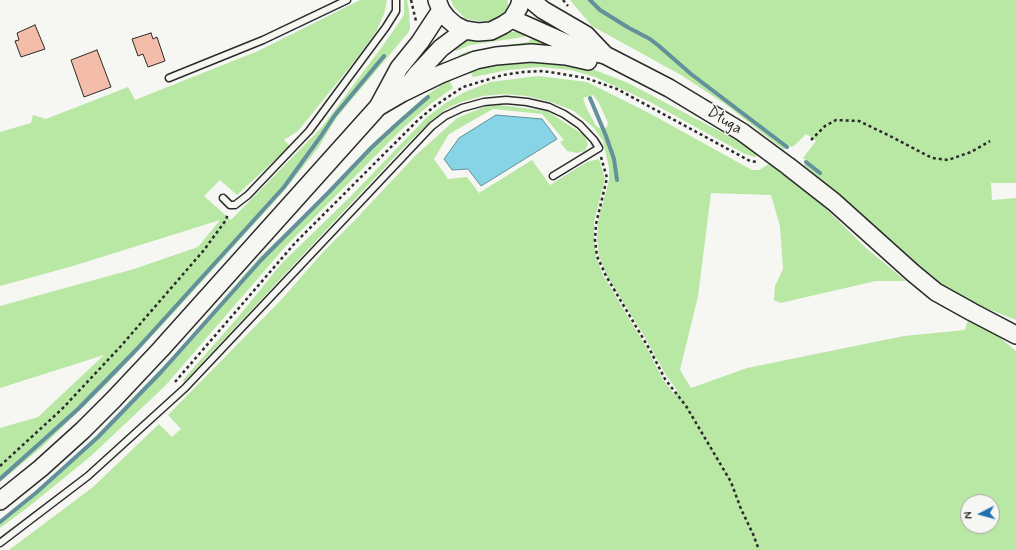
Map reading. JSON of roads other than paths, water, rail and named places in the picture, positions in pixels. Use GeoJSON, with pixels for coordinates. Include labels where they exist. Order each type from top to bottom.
{"type":"FeatureCollection","features":[{"type":"Feature","properties":{"kind":"main road"},"geometry":{"type":"LineString","coordinates":[[439,5],[447,18],[455,25],[465,30],[478,32],[491,31],[512,19],[521,0]]}},
{"type":"Feature","properties":{"kind":"main road","name":"Długa"},"geometry":{"type":"LineString","coordinates":[[531,0],[543,10],[586,35],[605,55]]}},
{"type":"Feature","properties":{"kind":"main road"},"geometry":{"type":"LineString","coordinates":[[0,501],[41,468],[83,430],[114,399],[378,107],[399,68],[420,42],[439,5]]}},
{"type":"Feature","properties":{"kind":"main road","name":"Długa"},"geometry":{"type":"LineString","coordinates":[[512,19],[575,47],[605,55],[697,105],[742,132],[834,202],[936,292],[1016,335]]}},
{"type":"Feature","properties":{"kind":"main road"},"geometry":{"type":"LineString","coordinates":[[402,93],[441,48],[465,30]]}},
{"type":"Feature","properties":{"kind":"main road"},"geometry":{"type":"LineString","coordinates":[[378,107],[402,93],[455,68],[476,60],[496,56],[548,54],[582,60],[621,63]]}},
{"type":"Feature","properties":{"kind":"lane"},"geometry":{"type":"LineString","coordinates":[[169,78],[263,40],[347,0]]}},
{"type":"Feature","properties":{"kind":"lane"},"geometry":{"type":"LineString","coordinates":[[223,198],[230,205],[235,205],[248,195],[309,131],[386,27],[396,11],[396,0]]}},
{"type":"Feature","properties":{"kind":"lane"},"geometry":{"type":"LineString","coordinates":[[0,543],[88,476],[185,388],[432,126],[446,116],[462,108],[484,102],[506,100],[548,107],[564,114],[580,125],[594,140],[599,148],[553,176]]}},
{"type":"Feature","properties":{"kind":"water"},"geometry":{"type":"Polygon","coordinates":[[[496,115],[542,119],[557,139],[481,186],[468,169],[452,170],[444,159],[459,138],[496,115]]]}},
{"type":"Feature","properties":{"kind":"waterway"},"geometry":{"type":"LineString","coordinates":[[590,0],[600,10],[650,39],[691,74],[787,147]]}},
{"type":"Feature","properties":{"kind":"waterway"},"geometry":{"type":"LineString","coordinates":[[0,479],[78,409],[137,349],[284,187],[335,115],[384,56]]}},
{"type":"Feature","properties":{"kind":"waterway"},"geometry":{"type":"LineString","coordinates":[[0,522],[37,492],[98,437],[162,371],[262,259],[371,148],[428,97]]}},
{"type":"Feature","properties":{"kind":"waterway"},"geometry":{"type":"LineString","coordinates":[[590,98],[614,159],[617,180]]}},
{"type":"Feature","properties":{"kind":"waterway"},"geometry":{"type":"LineString","coordinates":[[806,162],[820,173]]}}]}
